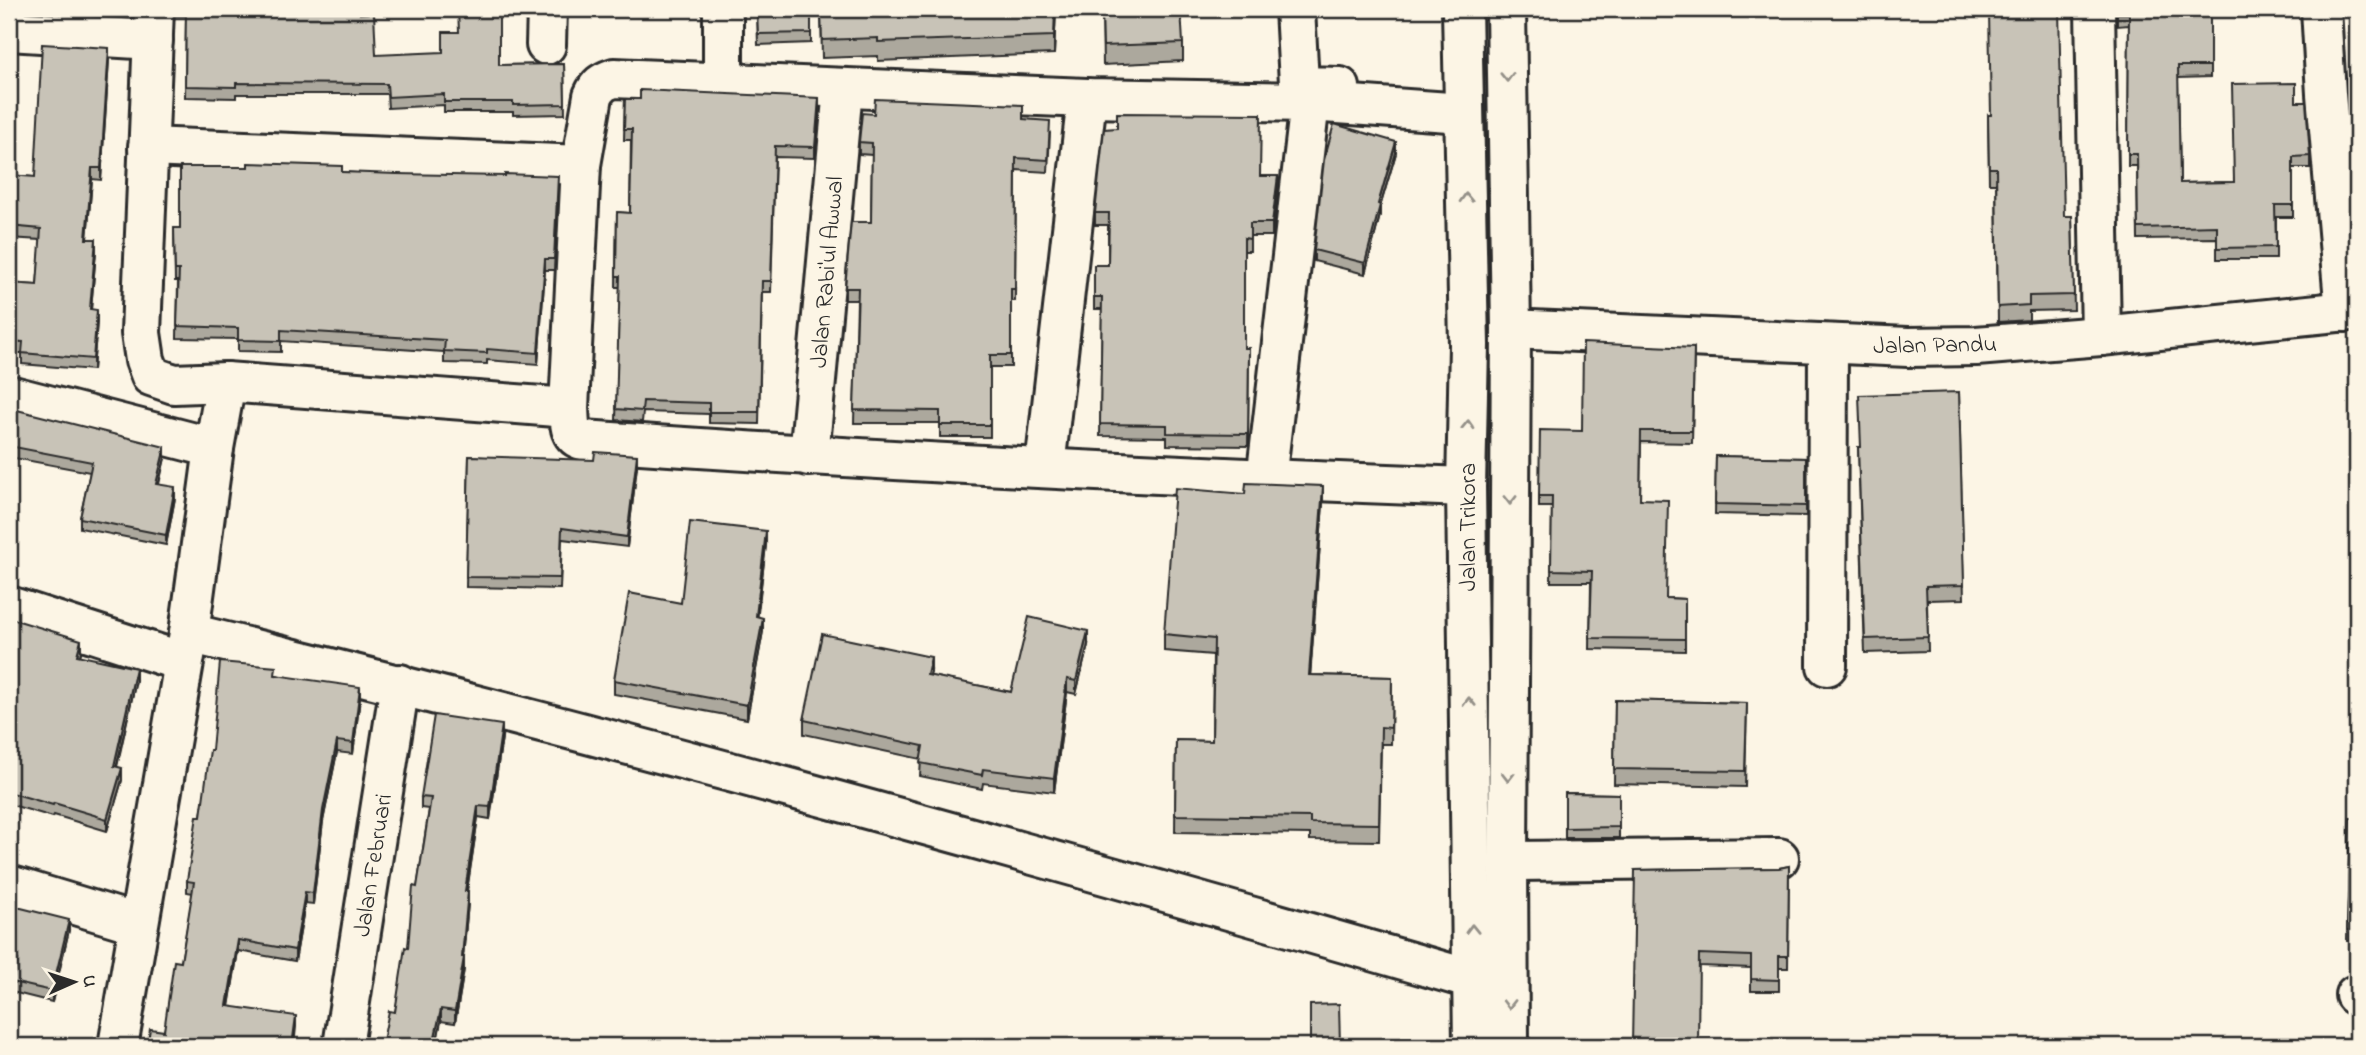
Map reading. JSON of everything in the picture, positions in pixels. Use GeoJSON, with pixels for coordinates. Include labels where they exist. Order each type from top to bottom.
{"type":"FeatureCollection","features":[{"type":"Feature","properties":{"kind":"street"},"geometry":{"type":"LineString","coordinates":[[723,9],[723,69]]}},
{"type":"Feature","properties":{"kind":"street"},"geometry":{"type":"LineString","coordinates":[[1295,9],[1300,85],[1464,100]]}},
{"type":"Feature","properties":{"kind":"street","name":"Jalan Trikora"},"geometry":{"type":"LineString","coordinates":[[1462,9],[1469,345],[1466,487],[1473,1046]]}},
{"type":"Feature","properties":{"kind":"street","name":"Jalan Trikora"},"geometry":{"type":"LineString","coordinates":[[1506,9],[1511,329],[1509,1046]]}},
{"type":"Feature","properties":{"kind":"street"},"geometry":{"type":"LineString","coordinates":[[2095,9],[2101,336]]}},
{"type":"Feature","properties":{"kind":"street"},"geometry":{"type":"LineString","coordinates":[[2321,9],[2326,94],[2351,311]]}},
{"type":"Feature","properties":{"kind":"street"},"geometry":{"type":"LineString","coordinates":[[9,31],[154,24],[141,333],[145,360],[151,376],[174,384],[226,382],[569,408]]}},
{"type":"Feature","properties":{"kind":"street"},"geometry":{"type":"LineString","coordinates":[[1464,100],[1310,102],[1087,98],[614,78],[604,81],[597,86],[593,96],[581,165],[569,408],[572,435],[583,440],[809,456],[1266,480],[1466,487]]}},
{"type":"Feature","properties":{"kind":"street","name":"Jalan Rabi'ul Awwal"},"geometry":{"type":"LineString","coordinates":[[809,456],[843,89]]}},
{"type":"Feature","properties":{"kind":"street"},"geometry":{"type":"LineString","coordinates":[[1045,467],[1087,98]]}},
{"type":"Feature","properties":{"kind":"street"},"geometry":{"type":"LineString","coordinates":[[1266,480],[1310,102]]}},
{"type":"Feature","properties":{"kind":"street"},"geometry":{"type":"LineString","coordinates":[[148,147],[581,165]]}},
{"type":"Feature","properties":{"kind":"street","name":"Jalan Pandu"},"geometry":{"type":"LineString","coordinates":[[1511,329],[1908,348],[1976,346],[2101,336],[2351,311]]}},
{"type":"Feature","properties":{"kind":"street"},"geometry":{"type":"LineString","coordinates":[[1827,666],[1828,344]]}},
{"type":"Feature","properties":{"kind":"street"},"geometry":{"type":"LineString","coordinates":[[118,1046],[186,648],[226,382]]}},
{"type":"Feature","properties":{"kind":"street"},"geometry":{"type":"LineString","coordinates":[[9,395],[214,448]]}},
{"type":"Feature","properties":{"kind":"street"},"geometry":{"type":"LineString","coordinates":[[9,606],[186,648],[400,684],[1107,875],[1473,981]]}},
{"type":"Feature","properties":{"kind":"street"},"geometry":{"type":"LineString","coordinates":[[1467,610],[1509,612]]}},
{"type":"Feature","properties":{"kind":"street","name":"Jalan Februari"},"geometry":{"type":"LineString","coordinates":[[343,1046],[400,684]]}},
{"type":"Feature","properties":{"kind":"street"},"geometry":{"type":"LineString","coordinates":[[1508,861],[1779,858]]}},
{"type":"Feature","properties":{"kind":"street"},"geometry":{"type":"LineString","coordinates":[[9,885],[138,924]]}},
{"type":"Feature","properties":{"kind":"building"},"geometry":{"type":"Polygon","coordinates":[[[186,9],[361,9],[360,14],[374,13],[376,55],[443,52],[443,32],[459,32],[458,9],[499,9],[499,65],[564,64],[565,104],[444,102],[444,94],[388,97],[387,84],[236,83],[236,87],[185,86],[186,9]]]}},
{"type":"Feature","properties":{"kind":"building"},"geometry":{"type":"Polygon","coordinates":[[[757,9],[811,9],[811,33],[758,34],[757,9]]]}},
{"type":"Feature","properties":{"kind":"building"},"geometry":{"type":"Polygon","coordinates":[[[1055,9],[1054,36],[878,42],[878,38],[822,40],[821,11],[1055,9]]]}},
{"type":"Feature","properties":{"kind":"building"},"geometry":{"type":"Polygon","coordinates":[[[1102,9],[1181,9],[1183,43],[1103,46],[1102,9]]]}},
{"type":"Feature","properties":{"kind":"building"},"geometry":{"type":"Polygon","coordinates":[[[2117,9],[2210,9],[2210,66],[2178,66],[2180,183],[2234,182],[2232,84],[2296,83],[2296,102],[2306,102],[2310,156],[2293,157],[2293,205],[2275,205],[2276,247],[2217,248],[2217,226],[2138,228],[2137,154],[2128,154],[2129,14],[2117,14],[2117,9]]]}},
{"type":"Feature","properties":{"kind":"building"},"geometry":{"type":"Polygon","coordinates":[[[2354,9],[2357,9],[2357,190],[2350,103],[2356,103],[2354,9]]]}},
{"type":"Feature","properties":{"kind":"building"},"geometry":{"type":"Polygon","coordinates":[[[2059,11],[2064,216],[2072,216],[2074,295],[2029,296],[2029,305],[1998,307],[1996,168],[1989,168],[1989,12],[2059,11]]]}},
{"type":"Feature","properties":{"kind":"building"},"geometry":{"type":"Polygon","coordinates":[[[42,44],[109,48],[101,168],[92,168],[86,239],[96,239],[90,309],[97,310],[93,359],[22,353],[23,342],[9,341],[9,283],[37,285],[41,229],[9,226],[9,175],[35,177],[42,44]]]}},
{"type":"Feature","properties":{"kind":"building"},"geometry":{"type":"Polygon","coordinates":[[[640,90],[819,98],[815,147],[775,146],[771,281],[762,281],[759,412],[709,412],[709,403],[643,401],[642,411],[616,409],[620,276],[616,276],[617,212],[630,213],[632,129],[624,129],[625,99],[640,99],[640,90]]]}},
{"type":"Feature","properties":{"kind":"building"},"geometry":{"type":"Polygon","coordinates":[[[875,99],[1023,105],[1023,119],[1050,121],[1048,160],[1016,158],[1015,289],[1011,289],[1011,355],[990,355],[990,425],[940,425],[940,411],[854,410],[858,288],[845,288],[851,222],[871,222],[872,143],[859,142],[862,113],[874,114],[875,99]]]}},
{"type":"Feature","properties":{"kind":"building"},"geometry":{"type":"Polygon","coordinates":[[[1117,113],[1261,114],[1260,176],[1278,176],[1272,223],[1250,223],[1250,239],[1244,238],[1244,348],[1249,348],[1248,434],[1167,433],[1167,425],[1100,424],[1102,297],[1094,297],[1094,265],[1108,265],[1109,213],[1095,213],[1104,129],[1117,128],[1117,113]]]}},
{"type":"Feature","properties":{"kind":"building"},"geometry":{"type":"Polygon","coordinates":[[[1334,124],[1396,142],[1365,263],[1314,250],[1324,160],[1334,124]]]}},
{"type":"Feature","properties":{"kind":"building"},"geometry":{"type":"Polygon","coordinates":[[[248,163],[342,166],[342,172],[558,176],[554,259],[545,259],[538,353],[487,349],[487,353],[444,351],[445,340],[281,330],[281,341],[238,340],[238,328],[177,326],[179,270],[175,270],[174,228],[180,228],[180,167],[248,167],[248,163]]]}},
{"type":"Feature","properties":{"kind":"building"},"geometry":{"type":"Polygon","coordinates":[[[1583,343],[1694,348],[1692,431],[1641,431],[1640,499],[1668,500],[1666,598],[1685,599],[1685,639],[1590,638],[1592,571],[1551,570],[1552,496],[1539,496],[1540,430],[1582,431],[1583,343]]]}},
{"type":"Feature","properties":{"kind":"building"},"geometry":{"type":"Polygon","coordinates":[[[1959,392],[1964,585],[1926,586],[1928,637],[1865,639],[1858,447],[1861,447],[1859,395],[1959,392]]]}},
{"type":"Feature","properties":{"kind":"building"},"geometry":{"type":"Polygon","coordinates":[[[9,408],[165,447],[156,484],[175,487],[166,535],[80,518],[92,462],[9,446],[9,408]]]}},
{"type":"Feature","properties":{"kind":"building"},"geometry":{"type":"Polygon","coordinates":[[[595,452],[637,455],[627,537],[562,528],[560,578],[466,577],[469,456],[594,460],[595,452]]]}},
{"type":"Feature","properties":{"kind":"building"},"geometry":{"type":"Polygon","coordinates":[[[1716,456],[1806,458],[1806,506],[1715,504],[1716,456]]]}},
{"type":"Feature","properties":{"kind":"building"},"geometry":{"type":"Polygon","coordinates":[[[1246,483],[1323,486],[1309,675],[1392,677],[1391,728],[1381,727],[1379,824],[1310,823],[1310,817],[1175,815],[1176,740],[1212,741],[1214,639],[1164,634],[1175,488],[1245,494],[1246,483]]]}},
{"type":"Feature","properties":{"kind":"building"},"geometry":{"type":"Polygon","coordinates":[[[690,522],[766,531],[756,616],[763,618],[747,705],[614,680],[629,593],[681,603],[690,522]]]}},
{"type":"Feature","properties":{"kind":"building"},"geometry":{"type":"Polygon","coordinates":[[[1029,617],[1088,631],[1076,681],[1067,679],[1054,778],[983,769],[982,775],[920,763],[923,746],[804,720],[822,634],[931,657],[927,675],[1011,692],[1029,617]]]}},
{"type":"Feature","properties":{"kind":"building"},"geometry":{"type":"Polygon","coordinates":[[[9,618],[81,640],[77,655],[136,668],[114,766],[122,768],[107,819],[12,793],[9,806],[9,618]]]}},
{"type":"Feature","properties":{"kind":"building"},"geometry":{"type":"Polygon","coordinates":[[[220,662],[276,667],[275,675],[360,687],[353,743],[337,741],[323,810],[313,893],[305,892],[295,950],[238,940],[227,1006],[296,1016],[292,1046],[147,1046],[150,1029],[164,1031],[174,961],[181,962],[194,882],[187,881],[197,816],[201,816],[212,750],[220,662]]]}},
{"type":"Feature","properties":{"kind":"building"},"geometry":{"type":"Polygon","coordinates":[[[1615,700],[1747,703],[1745,771],[1614,769],[1615,700]]]}},
{"type":"Feature","properties":{"kind":"building"},"geometry":{"type":"Polygon","coordinates":[[[434,715],[502,725],[490,807],[478,806],[465,891],[468,891],[464,957],[455,1011],[441,1009],[433,1046],[382,1046],[389,1011],[395,1012],[405,947],[408,948],[413,886],[417,887],[431,798],[421,797],[434,715]]]}},
{"type":"Feature","properties":{"kind":"building"},"geometry":{"type":"Polygon","coordinates":[[[1565,793],[1619,794],[1619,827],[1565,828],[1565,793]]]}},
{"type":"Feature","properties":{"kind":"building"},"geometry":{"type":"Polygon","coordinates":[[[2350,818],[2357,818],[2357,930],[2347,930],[2350,818]]]}},
{"type":"Feature","properties":{"kind":"building"},"geometry":{"type":"Polygon","coordinates":[[[1789,866],[1788,956],[1779,956],[1779,980],[1751,979],[1751,956],[1699,954],[1698,1046],[1632,1046],[1635,870],[1789,866]]]}},
{"type":"Feature","properties":{"kind":"building"},"geometry":{"type":"Polygon","coordinates":[[[9,905],[69,920],[52,991],[12,982],[18,960],[9,958],[9,905]]]}},
{"type":"Feature","properties":{"kind":"building"},"geometry":{"type":"Polygon","coordinates":[[[1339,1004],[1340,1046],[1310,1046],[1310,1005],[1339,1004]]]}}]}
